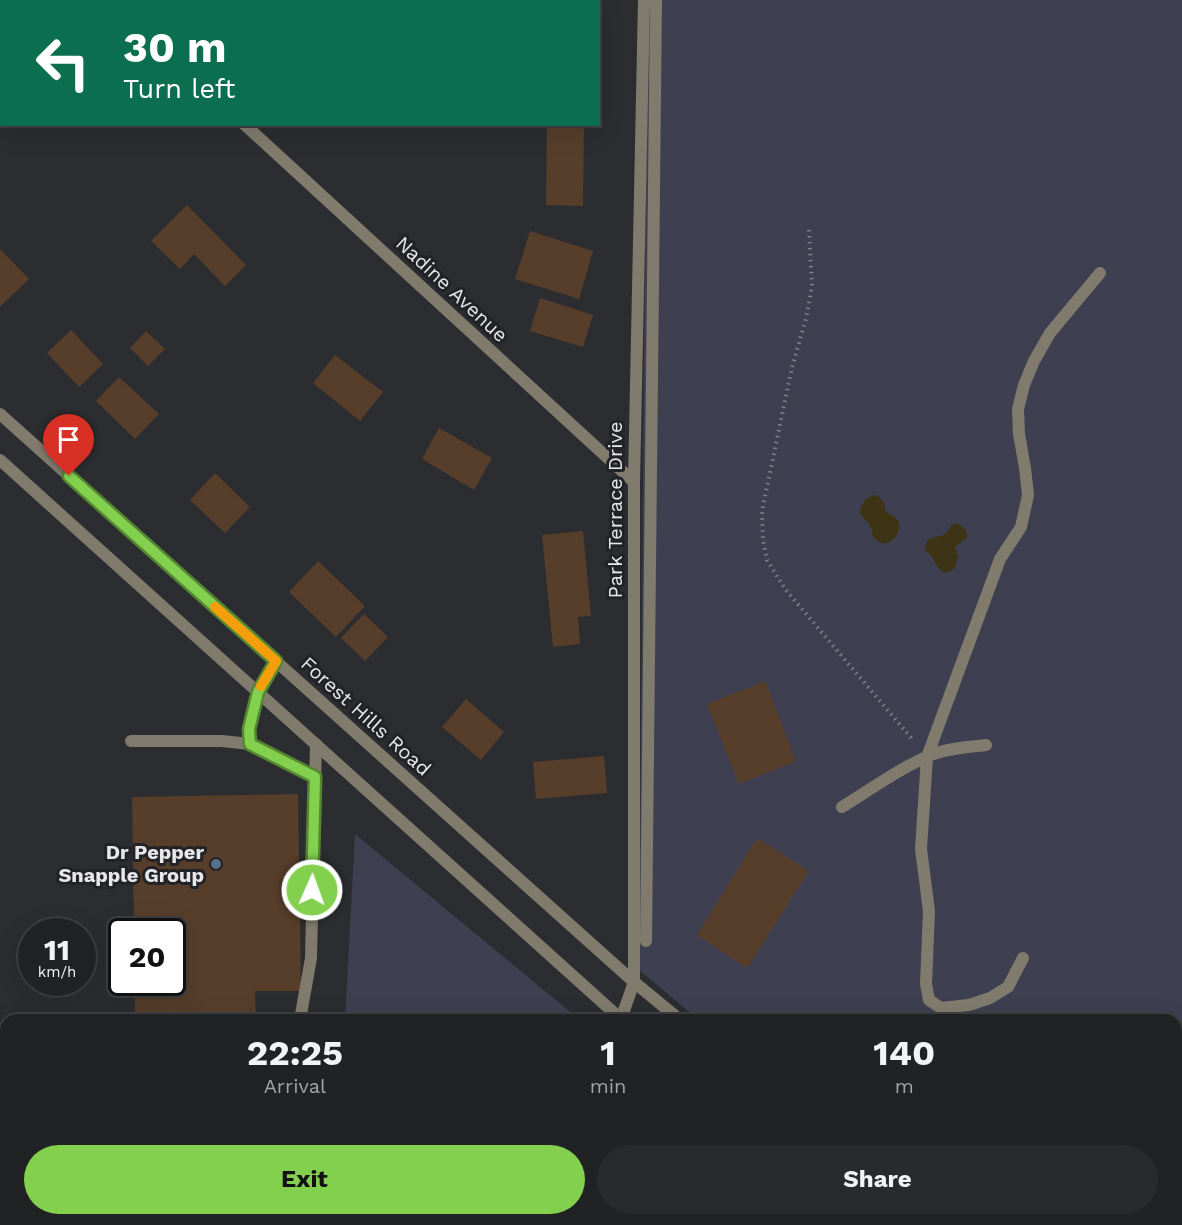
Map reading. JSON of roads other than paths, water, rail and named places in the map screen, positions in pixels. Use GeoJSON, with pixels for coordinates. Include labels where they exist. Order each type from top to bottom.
{"type":"FeatureCollection","features":[{"type":"Feature","properties":{"kind":"street","name":"Park Terrace Drive"},"geometry":{"type":"LineString","coordinates":[[624,1014],[634,982],[633,482],[644,0]]}},
{"type":"Feature","properties":{"kind":"street"},"geometry":{"type":"LineString","coordinates":[[646,940],[656,0]]}},
{"type":"Feature","properties":{"kind":"street","name":"Nadine Avenue"},"geometry":{"type":"LineString","coordinates":[[256,130],[633,482]]}},
{"type":"Feature","properties":{"kind":"street"},"geometry":{"type":"LineString","coordinates":[[1023,958],[1008,987],[990,998],[969,1005],[941,1008],[929,1000],[926,984],[929,911],[921,849],[927,757],[1000,559],[1021,527],[1028,495],[1018,434],[1018,409],[1024,385],[1050,333],[1100,273]]}},
{"type":"Feature","properties":{"kind":"street","name":"Forest Hills Road"},"geometry":{"type":"LineString","coordinates":[[0,414],[634,982],[673,1014]]}},
{"type":"Feature","properties":{"kind":"street"},"geometry":{"type":"LineString","coordinates":[[0,460],[616,1014]]}},
{"type":"Feature","properties":{"kind":"street"},"geometry":{"type":"LineString","coordinates":[[250,744],[249,729],[258,692],[276,661]]}},
{"type":"Feature","properties":{"kind":"street"},"geometry":{"type":"LineString","coordinates":[[131,741],[222,741],[250,744],[315,777]]}},
{"type":"Feature","properties":{"kind":"street"},"geometry":{"type":"LineString","coordinates":[[301,1014],[311,958],[316,744]]}},
{"type":"Feature","properties":{"kind":"street"},"geometry":{"type":"LineString","coordinates":[[842,807],[894,774],[927,757],[955,748],[986,745]]}},
{"type":"Feature","properties":{"kind":"place","name":"Dr Pepper Snapple Group"},"geometry":{"type":"Point","coordinates":[216,864]}}]}
